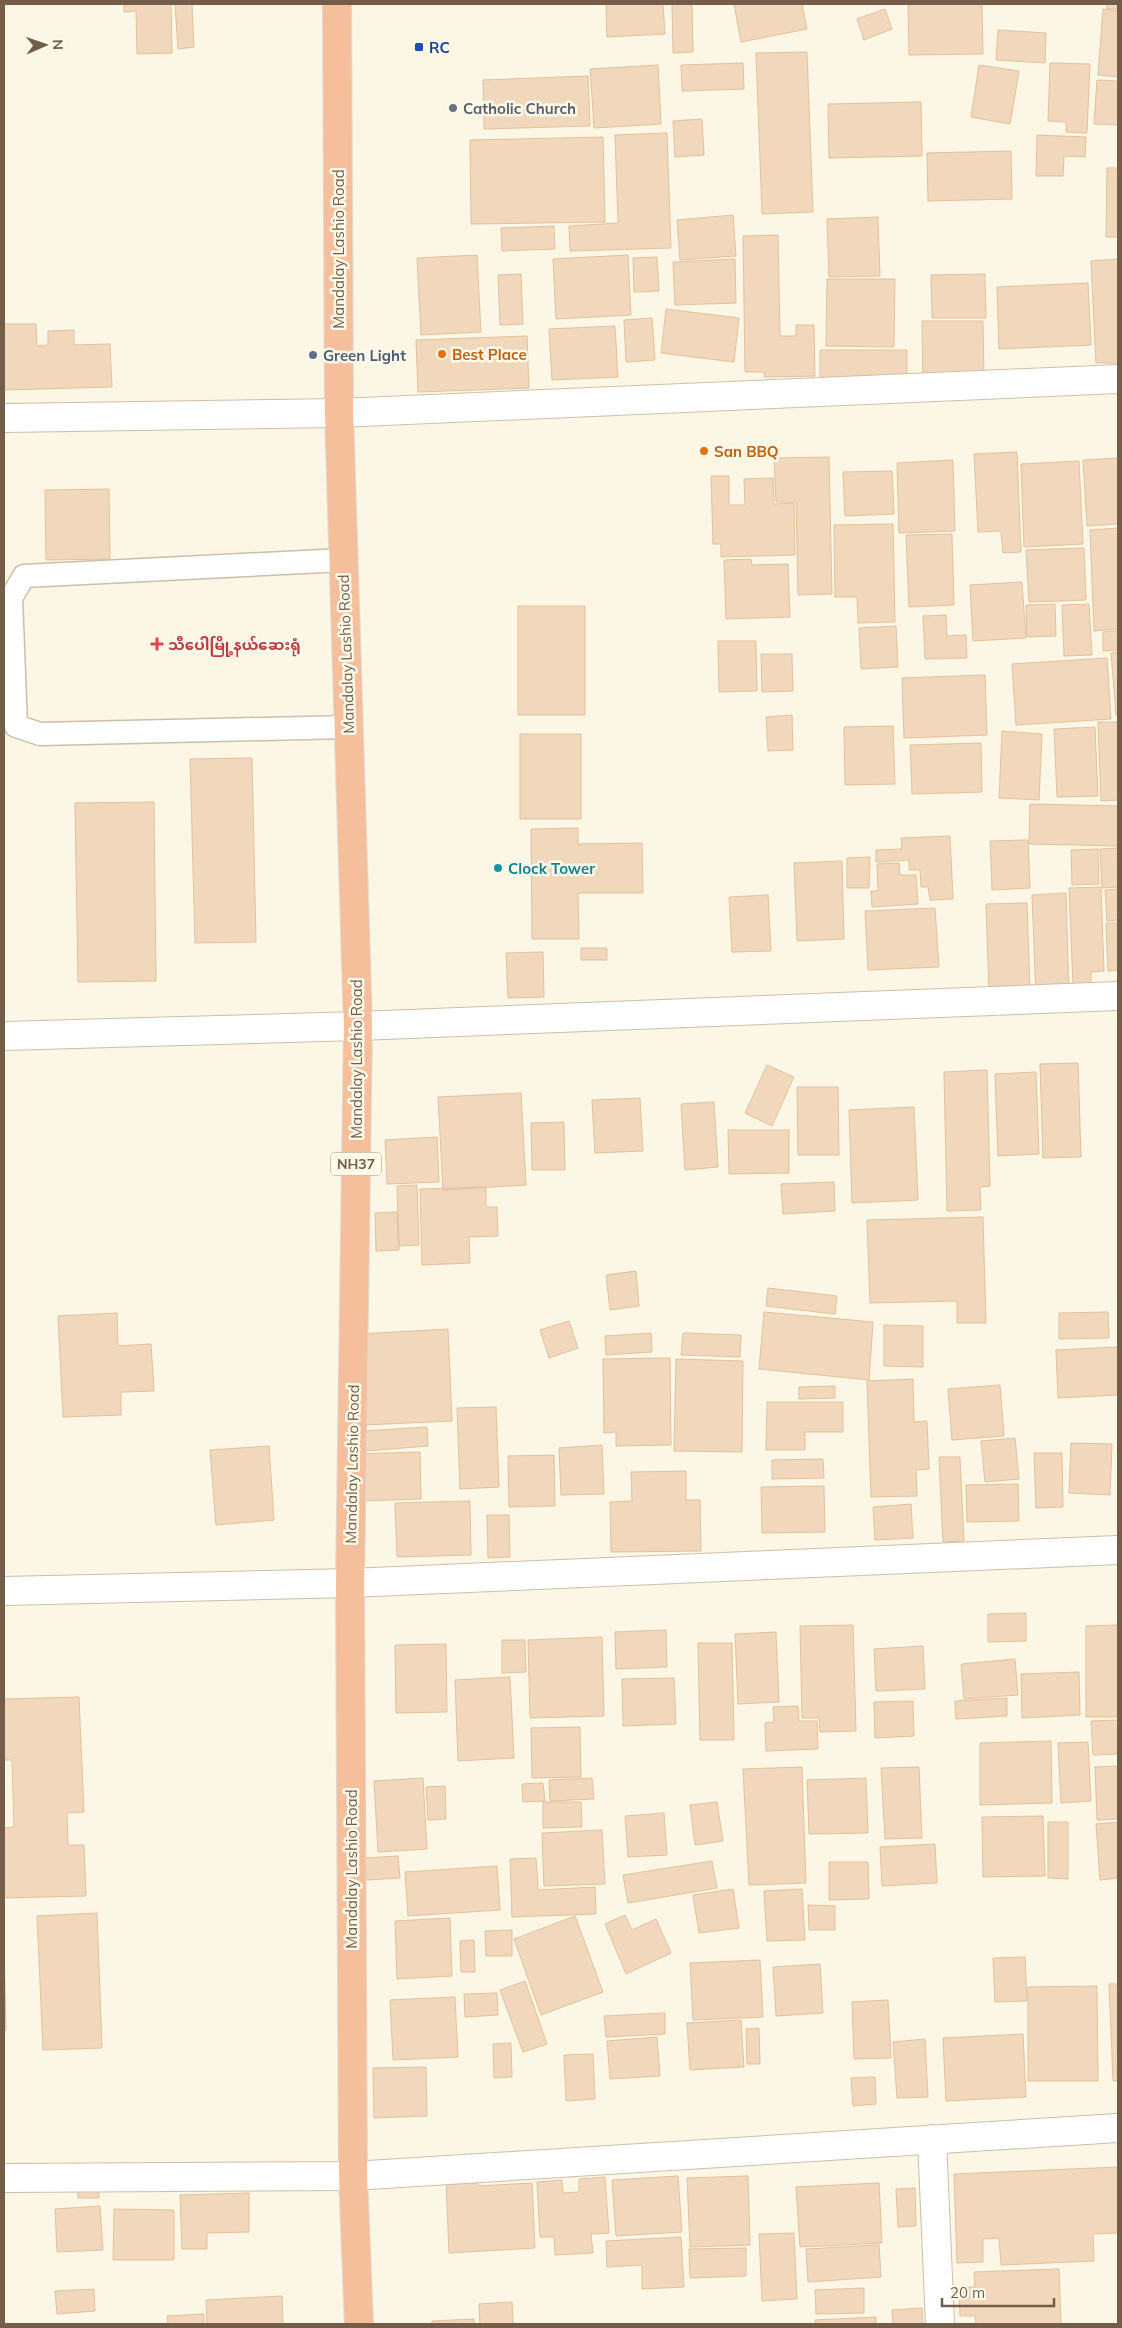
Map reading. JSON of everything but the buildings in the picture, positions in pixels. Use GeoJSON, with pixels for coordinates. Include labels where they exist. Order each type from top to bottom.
{"type":"FeatureCollection","features":[{"type":"Feature","properties":{"kind":"highway","name":"Mandalay Lashio Road"},"geometry":{"type":"LineString","coordinates":[[337,4],[338,413],[358,1026],[350,1583],[353,2176],[359,2324]]}},
{"type":"Feature","properties":{"kind":"street"},"geometry":{"type":"LineString","coordinates":[[4,418],[338,413],[1118,379]]}},
{"type":"Feature","properties":{"kind":"street"},"geometry":{"type":"LineString","coordinates":[[4,1036],[358,1026],[1118,996]]}},
{"type":"Feature","properties":{"kind":"street"},"geometry":{"type":"LineString","coordinates":[[4,1591],[350,1583],[1118,1550]]}},
{"type":"Feature","properties":{"kind":"street"},"geometry":{"type":"LineString","coordinates":[[4,2178],[353,2176],[1118,2128]]}},
{"type":"Feature","properties":{"kind":"street"},"geometry":{"type":"LineString","coordinates":[[932,2139],[940,2324]]}},
{"type":"Feature","properties":{"kind":"lane"},"geometry":{"type":"LineString","coordinates":[[343,560],[24,576],[11,598],[16,726],[40,734],[348,727]]}},
{"type":"Feature","properties":{"kind":"place","name":"RC"},"geometry":{"type":"Point","coordinates":[419,47]}},
{"type":"Feature","properties":{"kind":"place","name":"Catholic Church"},"geometry":{"type":"Point","coordinates":[453,108]}},
{"type":"Feature","properties":{"kind":"place","name":"Best Place"},"geometry":{"type":"Point","coordinates":[442,354]}},
{"type":"Feature","properties":{"kind":"place","name":"Green Light"},"geometry":{"type":"Point","coordinates":[313,355]}},
{"type":"Feature","properties":{"kind":"place","name":"San BBQ"},"geometry":{"type":"Point","coordinates":[704,451]}},
{"type":"Feature","properties":{"kind":"place","name":"သီပေါမြို့နယ်ဆေးရုံ"},"geometry":{"type":"Point","coordinates":[157,644]}},
{"type":"Feature","properties":{"kind":"place","name":"Clock Tower"},"geometry":{"type":"Point","coordinates":[498,868]}}]}
